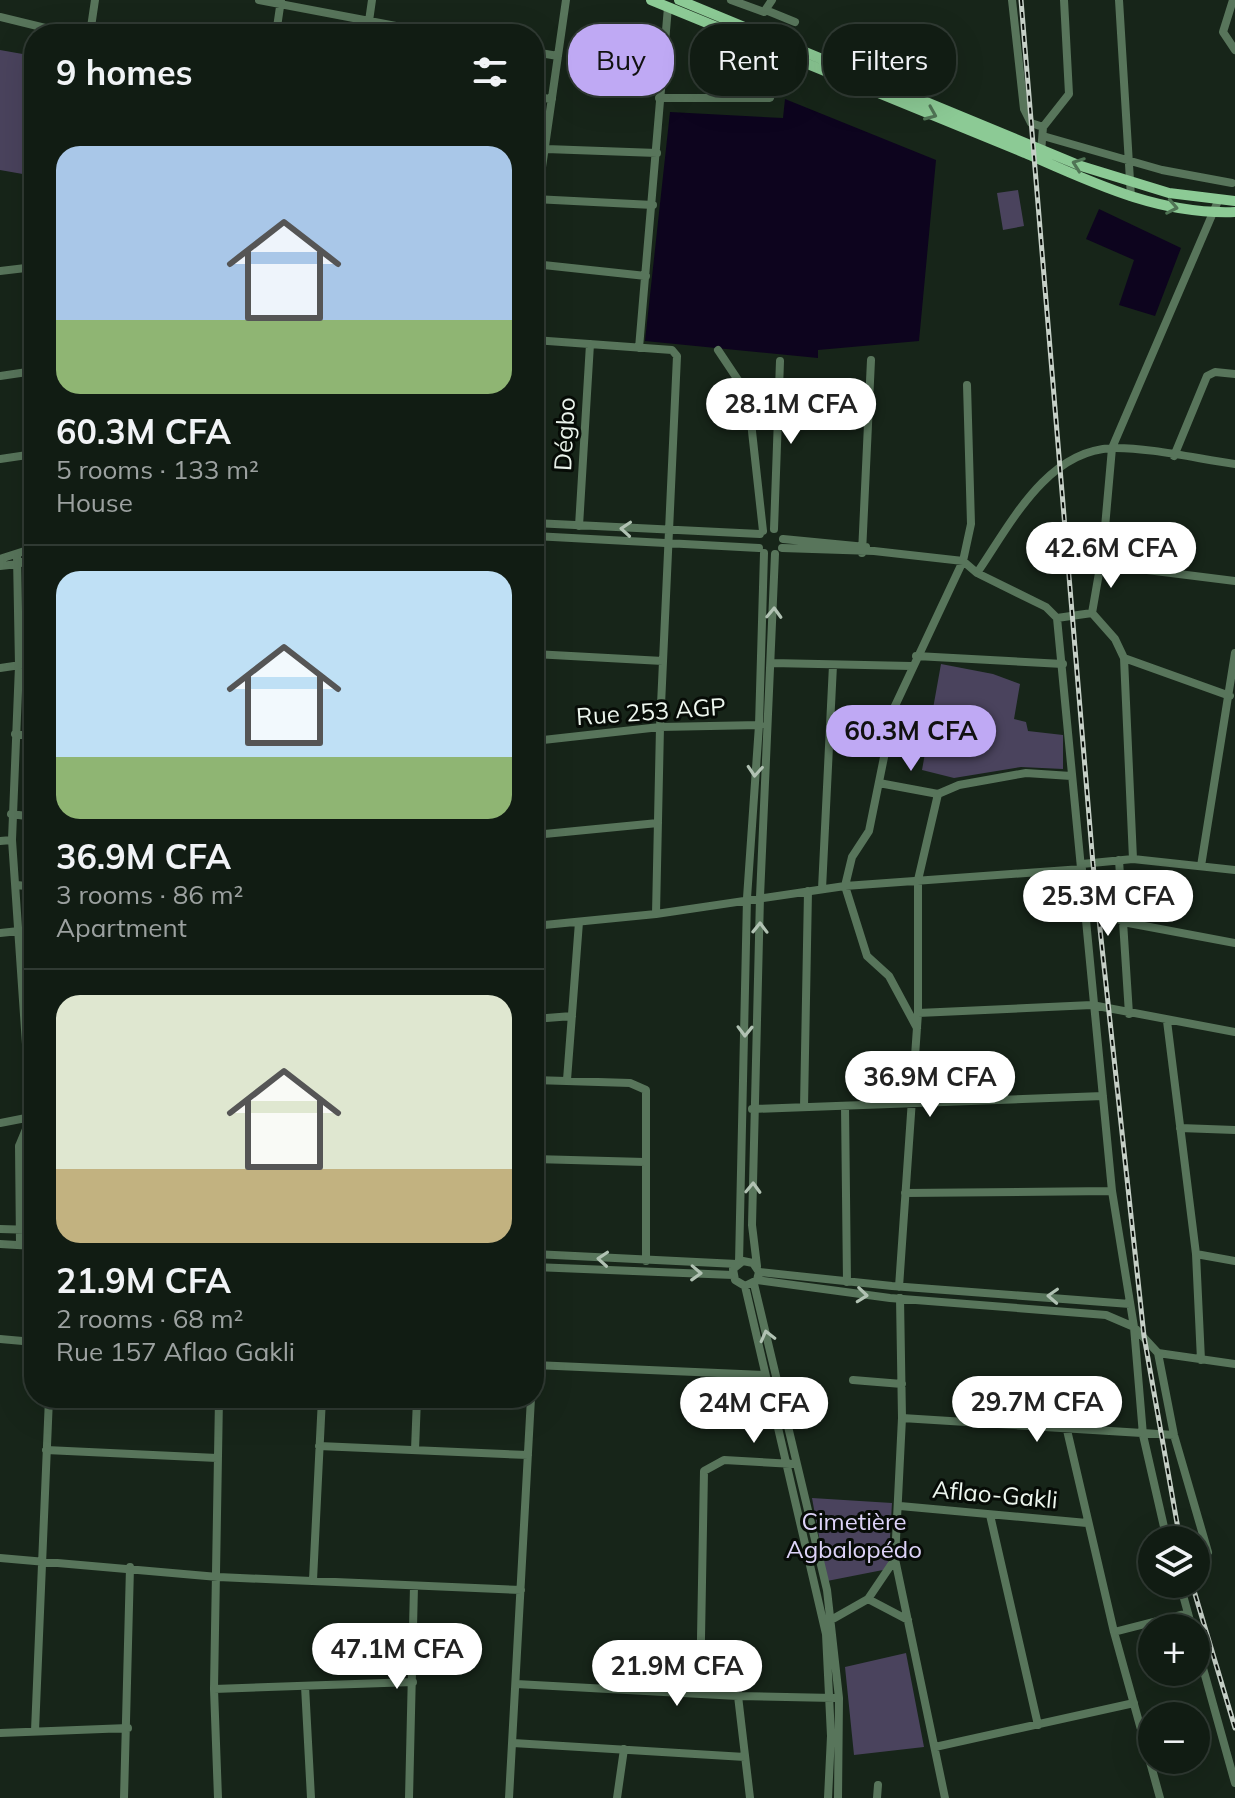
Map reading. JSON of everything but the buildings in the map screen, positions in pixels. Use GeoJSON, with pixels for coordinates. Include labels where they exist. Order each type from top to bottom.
{"type":"FeatureCollection","features":[{"type":"Feature","properties":{"kind":"main road"},"geometry":{"type":"LineString","coordinates":[[651,0],[716,24]]}},
{"type":"Feature","properties":{"kind":"main road"},"geometry":{"type":"LineString","coordinates":[[679,0],[732,24]]}},
{"type":"Feature","properties":{"kind":"main road"},"geometry":{"type":"LineString","coordinates":[[807,57],[1041,155],[1131,197],[1213,213],[1235,212]]}},
{"type":"Feature","properties":{"kind":"main road"},"geometry":{"type":"LineString","coordinates":[[1041,155],[1131,182],[1227,201]]}},
{"type":"Feature","properties":{"kind":"street"},"geometry":{"type":"LineString","coordinates":[[91,24],[95,0]]}},
{"type":"Feature","properties":{"kind":"street"},"geometry":{"type":"LineString","coordinates":[[259,0],[385,24]]}},
{"type":"Feature","properties":{"kind":"street"},"geometry":{"type":"LineString","coordinates":[[369,21],[372,0]]}},
{"type":"Feature","properties":{"kind":"street"},"geometry":{"type":"LineString","coordinates":[[544,159],[566,0]]}},
{"type":"Feature","properties":{"kind":"street"},"geometry":{"type":"LineString","coordinates":[[731,0],[795,22]]}},
{"type":"Feature","properties":{"kind":"street"},"geometry":{"type":"LineString","coordinates":[[768,11],[772,0]]}},
{"type":"Feature","properties":{"kind":"street"},"geometry":{"type":"LineString","coordinates":[[1012,0],[1024,109],[1031,123],[1043,131],[1129,161],[1234,183],[1227,201],[1213,213],[1112,448],[1092,613],[1115,639],[1124,658],[1133,859]]}},
{"type":"Feature","properties":{"kind":"street"},"geometry":{"type":"LineString","coordinates":[[1041,155],[1043,131],[1069,94],[1064,0]]}},
{"type":"Feature","properties":{"kind":"street"},"geometry":{"type":"LineString","coordinates":[[1119,0],[1131,197]]}},
{"type":"Feature","properties":{"kind":"street"},"geometry":{"type":"LineString","coordinates":[[1233,0],[1223,32],[1235,50]]}},
{"type":"Feature","properties":{"kind":"street"},"geometry":{"type":"LineString","coordinates":[[277,24],[280,3]]}},
{"type":"Feature","properties":{"kind":"street"},"geometry":{"type":"LineString","coordinates":[[639,348],[668,7]]}},
{"type":"Feature","properties":{"kind":"street"},"geometry":{"type":"LineString","coordinates":[[0,17],[29,24]]}},
{"type":"Feature","properties":{"kind":"street"},"geometry":{"type":"LineString","coordinates":[[544,54],[558,56]]}},
{"type":"Feature","properties":{"kind":"street"},"geometry":{"type":"LineString","coordinates":[[659,98],[771,96]]}},
{"type":"Feature","properties":{"kind":"street"},"geometry":{"type":"LineString","coordinates":[[544,98],[552,99]]}},
{"type":"Feature","properties":{"kind":"street"},"geometry":{"type":"LineString","coordinates":[[546,149],[657,153]]}},
{"type":"Feature","properties":{"kind":"street"},"geometry":{"type":"LineString","coordinates":[[544,199],[653,205]]}},
{"type":"Feature","properties":{"kind":"street"},"geometry":{"type":"LineString","coordinates":[[544,265],[646,276]]}},
{"type":"Feature","properties":{"kind":"street"},"geometry":{"type":"LineString","coordinates":[[0,271],[24,268]]}},
{"type":"Feature","properties":{"kind":"street"},"geometry":{"type":"LineString","coordinates":[[544,341],[672,350],[677,356],[660,727],[656,914]]}},
{"type":"Feature","properties":{"kind":"street","name":"Dégbo"},"geometry":{"type":"LineString","coordinates":[[579,526],[590,344]]}},
{"type":"Feature","properties":{"kind":"street"},"geometry":{"type":"LineString","coordinates":[[718,350],[748,395],[762,533],[759,725],[747,898],[745,1109],[738,1263],[733,1275]]}},
{"type":"Feature","properties":{"kind":"street"},"geometry":{"type":"LineString","coordinates":[[863,549],[871,360]]}},
{"type":"Feature","properties":{"kind":"street"},"geometry":{"type":"LineString","coordinates":[[780,361],[774,529],[780,547],[760,897],[752,1225],[754,1278],[765,1375],[793,1464],[831,1620],[838,1798]]}},
{"type":"Feature","properties":{"kind":"street"},"geometry":{"type":"LineString","coordinates":[[0,376],[24,372]]}},
{"type":"Feature","properties":{"kind":"street"},"geometry":{"type":"LineString","coordinates":[[1174,456],[1207,376],[1215,372],[1235,374]]}},
{"type":"Feature","properties":{"kind":"street"},"geometry":{"type":"LineString","coordinates":[[917,1028],[889,976],[867,956],[845,886],[852,857],[869,831],[894,708],[911,666],[963,561],[971,524],[967,385]]}},
{"type":"Feature","properties":{"kind":"street"},"geometry":{"type":"LineString","coordinates":[[977,573],[1009,526],[1061,464],[1078,456],[1112,448],[1235,464]]}},
{"type":"Feature","properties":{"kind":"street"},"geometry":{"type":"LineString","coordinates":[[0,459],[24,455]]}},
{"type":"Feature","properties":{"kind":"street"},"geometry":{"type":"LineString","coordinates":[[544,524],[671,537],[761,551],[780,547],[863,549],[963,561],[977,573],[1046,607],[1057,618],[1112,1191],[1134,1327],[1143,1435],[1164,1526]]}},
{"type":"Feature","properties":{"kind":"street"},"geometry":{"type":"LineString","coordinates":[[544,536],[671,537],[762,533],[774,529]]}},
{"type":"Feature","properties":{"kind":"street"},"geometry":{"type":"LineString","coordinates":[[0,559],[18,560],[24,556]]}},
{"type":"Feature","properties":{"kind":"street"},"geometry":{"type":"LineString","coordinates":[[0,566],[24,559]]}},
{"type":"Feature","properties":{"kind":"street"},"geometry":{"type":"LineString","coordinates":[[18,560],[19,666],[11,814],[19,931],[24,960]]}},
{"type":"Feature","properties":{"kind":"street"},"geometry":{"type":"LineString","coordinates":[[1099,564],[1235,581]]}},
{"type":"Feature","properties":{"kind":"street"},"geometry":{"type":"LineString","coordinates":[[1057,618],[1092,613]]}},
{"type":"Feature","properties":{"kind":"street"},"geometry":{"type":"LineString","coordinates":[[1201,866],[1235,653]]}},
{"type":"Feature","properties":{"kind":"street"},"geometry":{"type":"LineString","coordinates":[[544,655],[663,661]]}},
{"type":"Feature","properties":{"kind":"street"},"geometry":{"type":"LineString","coordinates":[[916,656],[1063,664]]}},
{"type":"Feature","properties":{"kind":"street"},"geometry":{"type":"LineString","coordinates":[[1124,658],[1230,696]]}},
{"type":"Feature","properties":{"kind":"street"},"geometry":{"type":"LineString","coordinates":[[772,663],[911,666]]}},
{"type":"Feature","properties":{"kind":"street"},"geometry":{"type":"LineString","coordinates":[[0,668],[24,665]]}},
{"type":"Feature","properties":{"kind":"street"},"geometry":{"type":"LineString","coordinates":[[822,889],[833,665]]}},
{"type":"Feature","properties":{"kind":"street","name":"Rue 253 AGP"},"geometry":{"type":"LineString","coordinates":[[544,740],[660,727],[770,724]]}},
{"type":"Feature","properties":{"kind":"street"},"geometry":{"type":"LineString","coordinates":[[15,734],[24,735]]}},
{"type":"Feature","properties":{"kind":"street"},"geometry":{"type":"LineString","coordinates":[[879,783],[938,794],[959,785],[1026,773],[1071,776]]}},
{"type":"Feature","properties":{"kind":"street"},"geometry":{"type":"LineString","coordinates":[[899,1287],[918,1013],[918,880],[938,794]]}},
{"type":"Feature","properties":{"kind":"street"},"geometry":{"type":"LineString","coordinates":[[11,814],[24,816]]}},
{"type":"Feature","properties":{"kind":"street"},"geometry":{"type":"LineString","coordinates":[[544,834],[658,823]]}},
{"type":"Feature","properties":{"kind":"street"},"geometry":{"type":"LineString","coordinates":[[0,841],[12,840]]}},
{"type":"Feature","properties":{"kind":"street"},"geometry":{"type":"LineString","coordinates":[[1119,860],[1129,1014]]}},
{"type":"Feature","properties":{"kind":"street"},"geometry":{"type":"LineString","coordinates":[[544,925],[656,914],[747,898],[845,886],[1082,866],[1119,860],[1235,870]]}},
{"type":"Feature","properties":{"kind":"street"},"geometry":{"type":"LineString","coordinates":[[17,885],[24,886]]}},
{"type":"Feature","properties":{"kind":"street"},"geometry":{"type":"LineString","coordinates":[[804,1107],[808,891]]}},
{"type":"Feature","properties":{"kind":"street"},"geometry":{"type":"LineString","coordinates":[[1083,894],[1123,922],[1235,943]]}},
{"type":"Feature","properties":{"kind":"street"},"geometry":{"type":"LineString","coordinates":[[567,1080],[579,922]]}},
{"type":"Feature","properties":{"kind":"street"},"geometry":{"type":"LineString","coordinates":[[0,933],[19,931]]}},
{"type":"Feature","properties":{"kind":"street"},"geometry":{"type":"LineString","coordinates":[[918,1013],[1092,1005],[1235,1032]]}},
{"type":"Feature","properties":{"kind":"street"},"geometry":{"type":"LineString","coordinates":[[544,1018],[572,1016]]}},
{"type":"Feature","properties":{"kind":"street"},"geometry":{"type":"LineString","coordinates":[[1167,1021],[1196,1254],[1201,1360]]}},
{"type":"Feature","properties":{"kind":"street"},"geometry":{"type":"LineString","coordinates":[[544,1080],[636,1083],[646,1090],[646,1261]]}},
{"type":"Feature","properties":{"kind":"street"},"geometry":{"type":"LineString","coordinates":[[745,1109],[1103,1096]]}},
{"type":"Feature","properties":{"kind":"street"},"geometry":{"type":"LineString","coordinates":[[845,1106],[847,1282]]}},
{"type":"Feature","properties":{"kind":"street"},"geometry":{"type":"LineString","coordinates":[[0,1123],[24,1118]]}},
{"type":"Feature","properties":{"kind":"street"},"geometry":{"type":"LineString","coordinates":[[1180,1128],[1235,1130]]}},
{"type":"Feature","properties":{"kind":"street"},"geometry":{"type":"LineString","coordinates":[[20,1245],[19,1146],[24,1134]]}},
{"type":"Feature","properties":{"kind":"street"},"geometry":{"type":"LineString","coordinates":[[19,1146],[24,1146]]}},
{"type":"Feature","properties":{"kind":"street"},"geometry":{"type":"LineString","coordinates":[[544,1159],[645,1162]]}},
{"type":"Feature","properties":{"kind":"street"},"geometry":{"type":"LineString","coordinates":[[905,1193],[1112,1191]]}},
{"type":"Feature","properties":{"kind":"street"},"geometry":{"type":"LineString","coordinates":[[0,1229],[24,1229]]}},
{"type":"Feature","properties":{"kind":"street"},"geometry":{"type":"LineString","coordinates":[[0,1244],[24,1245]]}},
{"type":"Feature","properties":{"kind":"street"},"geometry":{"type":"LineString","coordinates":[[1196,1254],[1235,1261]]}},
{"type":"Feature","properties":{"kind":"street"},"geometry":{"type":"LineString","coordinates":[[544,1255],[646,1261],[748,1261],[793,1464],[826,1634],[835,1698],[828,1798]]}},
{"type":"Feature","properties":{"kind":"street"},"geometry":{"type":"LineString","coordinates":[[544,1267],[733,1275],[900,1298],[1106,1315],[1134,1327],[1158,1353],[1174,1435],[1200,1526]]}},
{"type":"Feature","properties":{"kind":"street"},"geometry":{"type":"LineString","coordinates":[[754,1278],[847,1282],[1130,1304]]}},
{"type":"Feature","properties":{"kind":"street"},"geometry":{"type":"LineString","coordinates":[[900,1298],[902,1418],[895,1559],[945,1798]]}},
{"type":"Feature","properties":{"kind":"street"},"geometry":{"type":"LineString","coordinates":[[0,1339],[24,1341]]}},
{"type":"Feature","properties":{"kind":"street"},"geometry":{"type":"LineString","coordinates":[[1158,1353],[1235,1364]]}},
{"type":"Feature","properties":{"kind":"street"},"geometry":{"type":"LineString","coordinates":[[544,1365],[765,1375]]}},
{"type":"Feature","properties":{"kind":"street"},"geometry":{"type":"LineString","coordinates":[[853,1380],[902,1384]]}},
{"type":"Feature","properties":{"kind":"street"},"geometry":{"type":"LineString","coordinates":[[35,1731],[48,1408]]}},
{"type":"Feature","properties":{"kind":"street"},"geometry":{"type":"LineString","coordinates":[[218,1798],[214,1689],[219,1408]]}},
{"type":"Feature","properties":{"kind":"street"},"geometry":{"type":"LineString","coordinates":[[313,1580],[321,1408]]}},
{"type":"Feature","properties":{"kind":"street"},"geometry":{"type":"LineString","coordinates":[[415,1450],[417,1408]]}},
{"type":"Feature","properties":{"kind":"street"},"geometry":{"type":"LineString","coordinates":[[509,1798],[530,1408]]}},
{"type":"Feature","properties":{"kind":"street"},"geometry":{"type":"LineString","coordinates":[[902,1418],[1174,1435]]}},
{"type":"Feature","properties":{"kind":"street"},"geometry":{"type":"LineString","coordinates":[[1067,1430],[1114,1632],[1160,1798]]}},
{"type":"Feature","properties":{"kind":"street"},"geometry":{"type":"LineString","coordinates":[[319,1446],[528,1455]]}},
{"type":"Feature","properties":{"kind":"street"},"geometry":{"type":"LineString","coordinates":[[46,1450],[217,1458]]}},
{"type":"Feature","properties":{"kind":"street"},"geometry":{"type":"LineString","coordinates":[[700,1694],[704,1471],[724,1460],[793,1464]]}},
{"type":"Feature","properties":{"kind":"street","name":"Aflao-Gakli"},"geometry":{"type":"LineString","coordinates":[[900,1506],[1087,1523]]}},
{"type":"Feature","properties":{"kind":"street"},"geometry":{"type":"LineString","coordinates":[[990,1515],[1038,1725]]}},
{"type":"Feature","properties":{"kind":"street"},"geometry":{"type":"LineString","coordinates":[[0,1558],[41,1559],[218,1577],[521,1590]]}},
{"type":"Feature","properties":{"kind":"street"},"geometry":{"type":"LineString","coordinates":[[831,1620],[868,1599],[895,1559]]}},
{"type":"Feature","properties":{"kind":"street"},"geometry":{"type":"LineString","coordinates":[[124,1798],[130,1567]]}},
{"type":"Feature","properties":{"kind":"street"},"geometry":{"type":"LineString","coordinates":[[409,1798],[414,1586]]}},
{"type":"Feature","properties":{"kind":"street"},"geometry":{"type":"LineString","coordinates":[[1114,1632],[1188,1613],[1184,1598]]}},
{"type":"Feature","properties":{"kind":"street"},"geometry":{"type":"LineString","coordinates":[[868,1599],[908,1620]]}},
{"type":"Feature","properties":{"kind":"street"},"geometry":{"type":"LineString","coordinates":[[214,1689],[413,1682]]}},
{"type":"Feature","properties":{"kind":"street"},"geometry":{"type":"LineString","coordinates":[[516,1684],[835,1698]]}},
{"type":"Feature","properties":{"kind":"street"},"geometry":{"type":"LineString","coordinates":[[305,1686],[311,1798]]}},
{"type":"Feature","properties":{"kind":"street"},"geometry":{"type":"LineString","coordinates":[[1208,1686],[1235,1783]]}},
{"type":"Feature","properties":{"kind":"street"},"geometry":{"type":"LineString","coordinates":[[738,1696],[750,1798]]}},
{"type":"Feature","properties":{"kind":"street"},"geometry":{"type":"LineString","coordinates":[[935,1747],[1134,1703]]}},
{"type":"Feature","properties":{"kind":"street"},"geometry":{"type":"LineString","coordinates":[[0,1733],[128,1728]]}},
{"type":"Feature","properties":{"kind":"street"},"geometry":{"type":"LineString","coordinates":[[513,1743],[745,1757]]}},
{"type":"Feature","properties":{"kind":"street"},"geometry":{"type":"LineString","coordinates":[[617,1798],[624,1749]]}},
{"type":"Feature","properties":{"kind":"street"},"geometry":{"type":"LineString","coordinates":[[877,1798],[878,1785]]}},
{"type":"Feature","properties":{"kind":"green space"},"geometry":{"type":"Polygon","coordinates":[[[0,50],[24,54],[24,174],[0,170],[0,50]]]}},
{"type":"Feature","properties":{"kind":"green space"},"geometry":{"type":"Polygon","coordinates":[[[1018,190],[1024,226],[1003,230],[997,193],[1018,190]]]}},
{"type":"Feature","properties":{"kind":"green space"},"geometry":{"type":"Polygon","coordinates":[[[941,664],[993,674],[1020,684],[1014,719],[1026,722],[1028,731],[1063,735],[1063,769],[1021,767],[954,778],[922,770],[941,664]]]}},
{"type":"Feature","properties":{"kind":"green space","name":"Cimetière Agbalopédo"},"geometry":{"type":"Polygon","coordinates":[[[812,1498],[892,1503],[888,1569],[827,1581],[812,1498]]]}},
{"type":"Feature","properties":{"kind":"green space"},"geometry":{"type":"Polygon","coordinates":[[[906,1653],[924,1747],[854,1755],[845,1667],[906,1653]]]}},
{"type":"Feature","properties":{"kind":"shaded area"},"geometry":{"type":"Polygon","coordinates":[[[785,99],[936,160],[919,341],[818,350],[818,358],[645,341],[670,112],[783,118],[785,99]]]}},
{"type":"Feature","properties":{"kind":"shaded area"},"geometry":{"type":"Polygon","coordinates":[[[1099,209],[1181,248],[1155,316],[1119,305],[1134,260],[1086,239],[1099,209]]]}},
{"type":"Feature","properties":{"kind":"railway"},"geometry":{"type":"LineString","coordinates":[[1021,0],[1093,864],[1144,1336],[1178,1526]]}},
{"type":"Feature","properties":{"kind":"railway"},"geometry":{"type":"LineString","coordinates":[[1196,1598],[1235,1728]]}}]}
